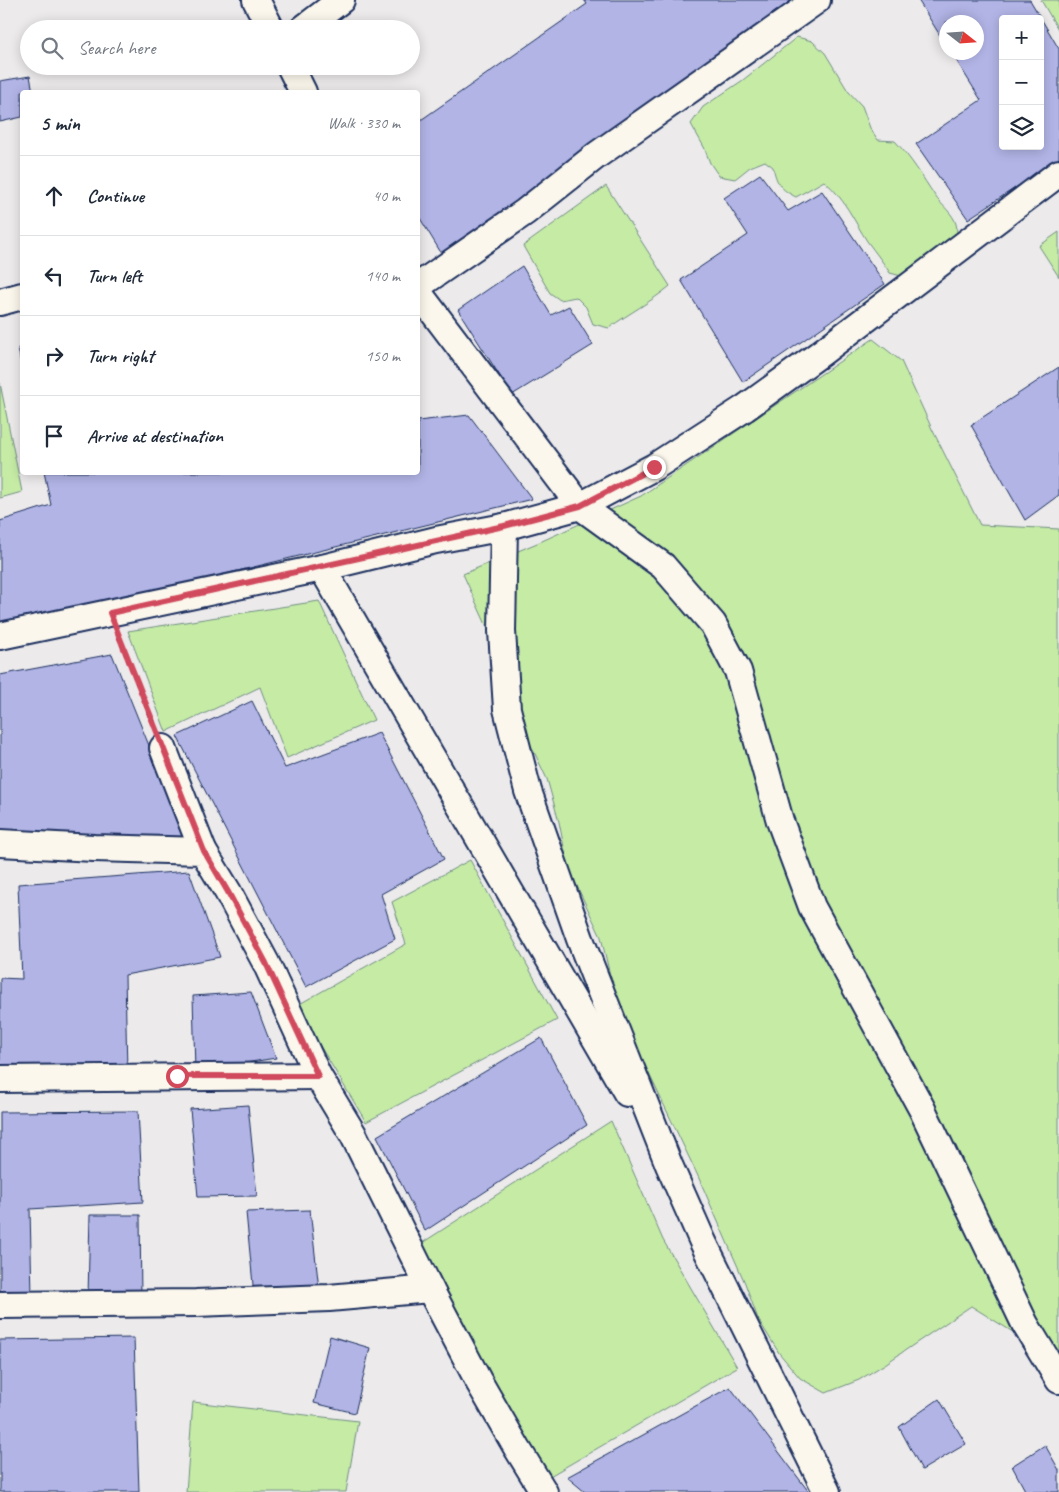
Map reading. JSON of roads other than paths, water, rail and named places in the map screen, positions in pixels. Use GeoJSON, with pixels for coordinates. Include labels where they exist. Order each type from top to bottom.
{"type":"FeatureCollection","features":[{"type":"Feature","properties":{"kind":"street"},"geometry":{"type":"LineString","coordinates":[[256,0],[266,20]]}},
{"type":"Feature","properties":{"kind":"street"},"geometry":{"type":"LineString","coordinates":[[315,20],[341,0]]}},
{"type":"Feature","properties":{"kind":"street"},"geometry":{"type":"LineString","coordinates":[[420,285],[525,212],[598,155],[817,0]]}},
{"type":"Feature","properties":{"kind":"street"},"geometry":{"type":"LineString","coordinates":[[294,75],[302,90]]}},
{"type":"Feature","properties":{"kind":"street"},"geometry":{"type":"LineString","coordinates":[[0,636],[322,568],[436,540],[504,526],[580,506],[654,467],[745,408],[821,353],[1059,173]]}},
{"type":"Feature","properties":{"kind":"street"},"geometry":{"type":"LineString","coordinates":[[420,295],[580,506],[663,566],[713,624],[738,671],[780,821],[812,907],[922,1109],[1025,1324],[1059,1380]]}},
{"type":"Feature","properties":{"kind":"street"},"geometry":{"type":"LineString","coordinates":[[0,302],[20,297]]}},
{"type":"Feature","properties":{"kind":"street"},"geometry":{"type":"LineString","coordinates":[[504,526],[502,631],[507,709],[528,791],[580,939],[669,1165],[703,1242],[827,1492]]}},
{"type":"Feature","properties":{"kind":"street"},"geometry":{"type":"LineString","coordinates":[[322,568],[669,1165]]}},
{"type":"Feature","properties":{"kind":"street"},"geometry":{"type":"LineString","coordinates":[[163,748],[204,851],[266,963],[318,1076],[353,1134],[430,1289],[484,1390],[544,1492]]}},
{"type":"Feature","properties":{"kind":"street"},"geometry":{"type":"LineString","coordinates":[[0,843],[204,851]]}},
{"type":"Feature","properties":{"kind":"street"},"geometry":{"type":"LineString","coordinates":[[0,1079],[318,1076]]}},
{"type":"Feature","properties":{"kind":"street"},"geometry":{"type":"LineString","coordinates":[[0,1305],[196,1303],[329,1298],[430,1289]]}}]}
